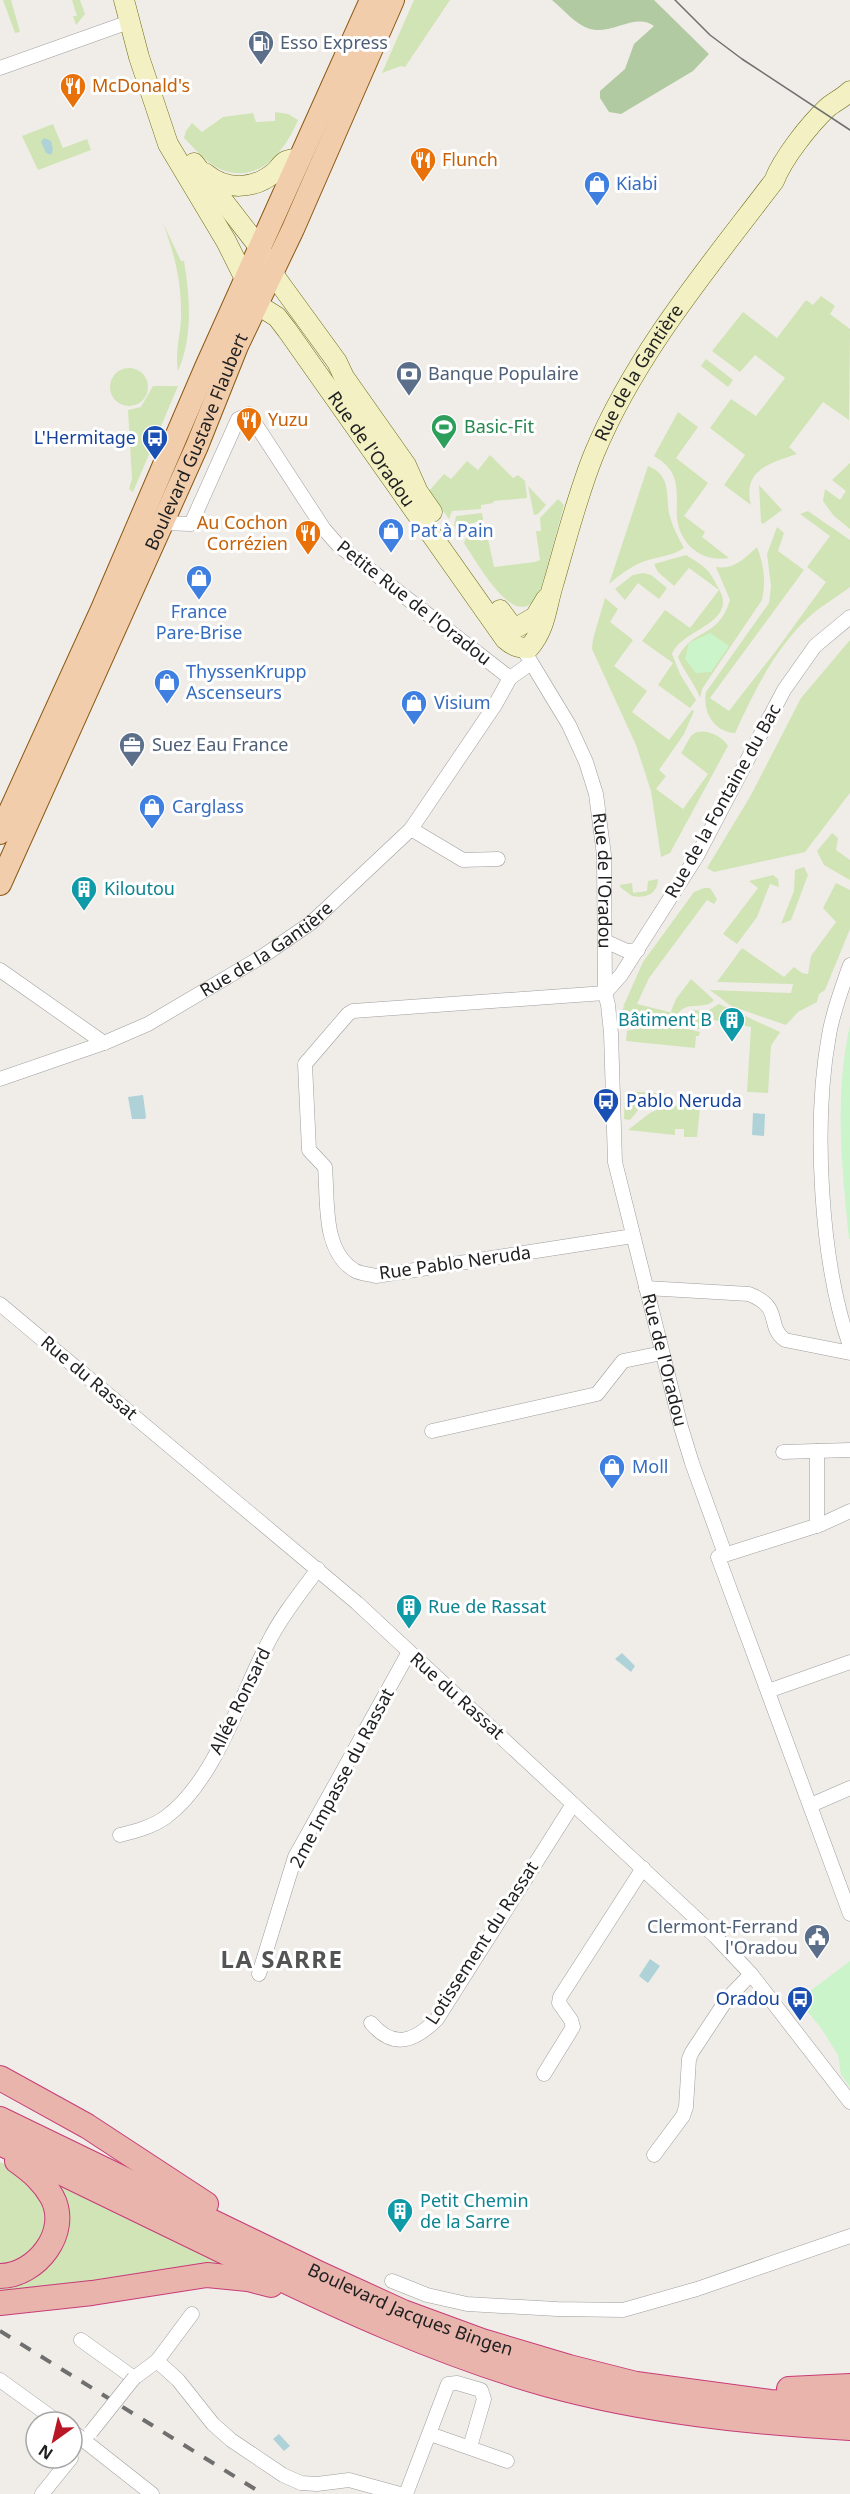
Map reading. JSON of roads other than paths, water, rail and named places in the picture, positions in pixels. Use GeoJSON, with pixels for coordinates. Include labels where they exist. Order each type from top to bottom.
{"type":"FeatureCollection","features":[{"type":"Feature","properties":{"kind":"highway"},"geometry":{"type":"LineString","coordinates":[[0,2078],[87,2127],[154,2172],[318,2273]]}},
{"type":"Feature","properties":{"kind":"highway","name":"Boulevard Jacques Bingen"},"geometry":{"type":"LineString","coordinates":[[0,2119],[318,2273],[403,2312],[482,2341],[636,2384],[770,2402],[850,2406]]}},
{"type":"Feature","properties":{"kind":"highway","name":"Boulevard Jacques Bingen"},"geometry":{"type":"LineString","coordinates":[[0,2143],[323,2300],[471,2360],[549,2385],[637,2405],[763,2423],[850,2428]]}},
{"type":"Feature","properties":{"kind":"highway"},"geometry":{"type":"LineString","coordinates":[[0,2149],[37,2176],[53,2198],[56,2214],[55,2231],[42,2256],[24,2271],[0,2276]]}},
{"type":"Feature","properties":{"kind":"highway"},"geometry":{"type":"LineString","coordinates":[[2,2302],[92,2293],[207,2275],[248,2279],[323,2300]]}},
{"type":"Feature","properties":{"kind":"highway"},"geometry":{"type":"LineString","coordinates":[[670,2389],[716,2386],[757,2390],[850,2386]]}},
{"type":"Feature","properties":{"kind":"highway"},"geometry":{"type":"LineString","coordinates":[[763,2423],[818,2438],[850,2441]]}},
{"type":"Feature","properties":{"kind":"main road"},"geometry":{"type":"LineString","coordinates":[[124,0],[168,144],[198,192],[246,278],[258,305]]}},
{"type":"Feature","properties":{"kind":"main road","name":"Boulevard Gustave Flaubert"},"geometry":{"type":"LineString","coordinates":[[0,833],[102,609],[259,247],[371,0]]}},
{"type":"Feature","properties":{"kind":"main road","name":"Boulevard Gustave Flaubert"},"geometry":{"type":"LineString","coordinates":[[0,884],[203,430],[237,346],[273,274],[393,0]]}},
{"type":"Feature","properties":{"kind":"main road","name":"Rue de la Gantière"},"geometry":{"type":"LineString","coordinates":[[526,656],[547,616],[552,589],[590,464],[615,408],[642,360],[814,123],[831,105],[847,94]]}},
{"type":"Feature","properties":{"kind":"main road","name":"Rue de l'Oradou"},"geometry":{"type":"LineString","coordinates":[[158,114],[259,247],[273,274],[337,362],[344,377],[406,465],[420,495],[514,629]]}},
{"type":"Feature","properties":{"kind":"main road"},"geometry":{"type":"LineString","coordinates":[[196,165],[210,177],[221,182],[231,186],[247,186],[261,182],[285,161],[300,158]]}},
{"type":"Feature","properties":{"kind":"main road","name":"Rue de l'Oradou"},"geometry":{"type":"LineString","coordinates":[[258,305],[277,317],[287,330],[505,639],[526,656]]}},
{"type":"Feature","properties":{"kind":"main road","name":"Rue de la Gantière"},"geometry":{"type":"LineString","coordinates":[[514,629],[535,617],[552,589]]}},
{"type":"Feature","properties":{"kind":"street"},"geometry":{"type":"LineString","coordinates":[[0,68],[129,22]]}},
{"type":"Feature","properties":{"kind":"street","name":"Petite Rue de l'Oradou"},"geometry":{"type":"LineString","coordinates":[[161,523],[190,524],[238,419],[249,414],[324,529],[338,545],[510,678]]}},
{"type":"Feature","properties":{"kind":"street","name":"Rue de la Fontaine du Bac"},"geometry":{"type":"LineString","coordinates":[[605,993],[638,950],[697,856],[784,690],[815,646],[850,617]]}},
{"type":"Feature","properties":{"kind":"street"},"geometry":{"type":"LineString","coordinates":[[510,678],[526,656],[514,629]]}},
{"type":"Feature","properties":{"kind":"street","name":"Rue de l'Oradou"},"geometry":{"type":"LineString","coordinates":[[526,656],[569,725],[586,762],[596,794],[604,855],[605,993],[611,1034],[615,1162],[662,1353],[692,1463],[722,1555],[768,1691],[850,1914]]}},
{"type":"Feature","properties":{"kind":"street","name":"Rue de la Gantière"},"geometry":{"type":"LineString","coordinates":[[0,1079],[104,1043],[148,1024],[263,956],[311,923],[411,829],[495,705],[510,678]]}},
{"type":"Feature","properties":{"kind":"street"},"geometry":{"type":"LineString","coordinates":[[411,829],[463,860],[498,859]]}},
{"type":"Feature","properties":{"kind":"street"},"geometry":{"type":"LineString","coordinates":[[606,941],[627,951],[638,950]]}},
{"type":"Feature","properties":{"kind":"street"},"geometry":{"type":"LineString","coordinates":[[850,965],[829,1033],[824,1070],[822,1172],[829,1251],[838,1313],[850,1346]]}},
{"type":"Feature","properties":{"kind":"street"},"geometry":{"type":"LineString","coordinates":[[0,970],[104,1043]]}},
{"type":"Feature","properties":{"kind":"street","name":"Rue Pablo Neruda"},"geometry":{"type":"LineString","coordinates":[[605,993],[353,1011],[305,1064],[309,1150],[325,1167],[331,1239],[341,1259],[355,1271],[376,1276],[633,1236]]}},
{"type":"Feature","properties":{"kind":"street"},"geometry":{"type":"LineString","coordinates":[[646,1288],[749,1294],[763,1300],[772,1311],[778,1335],[785,1340],[850,1353]]}},
{"type":"Feature","properties":{"kind":"street","name":"Rue du Rassat"},"geometry":{"type":"LineString","coordinates":[[0,1304],[318,1569],[643,1868],[728,1948],[752,1974],[850,2102]]}},
{"type":"Feature","properties":{"kind":"street"},"geometry":{"type":"LineString","coordinates":[[432,1431],[597,1394],[623,1361],[662,1353]]}},
{"type":"Feature","properties":{"kind":"street"},"geometry":{"type":"LineString","coordinates":[[783,1452],[849,1450]]}},
{"type":"Feature","properties":{"kind":"street"},"geometry":{"type":"LineString","coordinates":[[817,1451],[817,1526]]}},
{"type":"Feature","properties":{"kind":"street"},"geometry":{"type":"LineString","coordinates":[[722,1555],[817,1526],[850,1511]]}},
{"type":"Feature","properties":{"kind":"street","name":"Allée Ronsard"},"geometry":{"type":"LineString","coordinates":[[120,1835],[149,1827],[165,1818],[194,1789],[230,1729],[269,1640],[318,1569]]}},
{"type":"Feature","properties":{"kind":"street","name":"2me Impasse du Rassat"},"geometry":{"type":"LineString","coordinates":[[259,1974],[295,1857],[409,1652]]}},
{"type":"Feature","properties":{"kind":"street"},"geometry":{"type":"LineString","coordinates":[[768,1691],[850,1662]]}},
{"type":"Feature","properties":{"kind":"street"},"geometry":{"type":"LineString","coordinates":[[811,1805],[850,1788]]}},
{"type":"Feature","properties":{"kind":"street","name":"Lotissement du Rassat"},"geometry":{"type":"LineString","coordinates":[[371,2023],[381,2034],[397,2040],[422,2034],[437,2019],[573,1804]]}},
{"type":"Feature","properties":{"kind":"street"},"geometry":{"type":"LineString","coordinates":[[544,2074],[573,2027],[572,2020],[559,2003],[560,1997],[643,1868]]}},
{"type":"Feature","properties":{"kind":"street"},"geometry":{"type":"LineString","coordinates":[[654,2155],[686,2107],[689,2059],[692,2052],[728,1999],[752,1974]]}},
{"type":"Feature","properties":{"kind":"street"},"geometry":{"type":"LineString","coordinates":[[392,2281],[427,2295],[467,2304],[623,2310],[697,2289],[850,2236]]}},
{"type":"Feature","properties":{"kind":"street"},"geometry":{"type":"LineString","coordinates":[[84,2441],[134,2378],[157,2361],[192,2314]]}},
{"type":"Feature","properties":{"kind":"street"},"geometry":{"type":"LineString","coordinates":[[81,2340],[134,2378]]}},
{"type":"Feature","properties":{"kind":"street"},"geometry":{"type":"LineString","coordinates":[[157,2361],[178,2380],[213,2424],[231,2440],[283,2475],[330,2494]]}},
{"type":"Feature","properties":{"kind":"street"},"geometry":{"type":"LineString","coordinates":[[406,2494],[448,2384],[457,2383],[481,2390],[484,2399],[470,2447]]}},
{"type":"Feature","properties":{"kind":"street"},"geometry":{"type":"LineString","coordinates":[[3,2385],[40,2410]]}},
{"type":"Feature","properties":{"kind":"street"},"geometry":{"type":"LineString","coordinates":[[430,2434],[507,2461]]}},
{"type":"Feature","properties":{"kind":"street"},"geometry":{"type":"LineString","coordinates":[[84,2435],[152,2494]]}},
{"type":"Feature","properties":{"kind":"street"},"geometry":{"type":"LineString","coordinates":[[42,2494],[61,2470]]}},
{"type":"Feature","properties":{"kind":"street"},"geometry":{"type":"LineString","coordinates":[[319,2489],[349,2480],[400,2494]]}},
{"type":"Feature","properties":{"kind":"water"},"geometry":{"type":"Polygon","coordinates":[[[44,138],[51,141],[53,150],[51,155],[46,153],[41,142],[44,138]]]}},
{"type":"Feature","properties":{"kind":"water"},"geometry":{"type":"Polygon","coordinates":[[[143,1095],[146,1117],[145,1119],[132,1119],[128,1097],[143,1095]]]}},
{"type":"Feature","properties":{"kind":"water"},"geometry":{"type":"Polygon","coordinates":[[[753,1113],[765,1114],[764,1136],[752,1135],[753,1113]]]}},
{"type":"Feature","properties":{"kind":"water"},"geometry":{"type":"Polygon","coordinates":[[[622,1653],[635,1666],[631,1672],[615,1659],[622,1653]]]}},
{"type":"Feature","properties":{"kind":"water"},"geometry":{"type":"Polygon","coordinates":[[[650,1959],[660,1966],[648,1983],[639,1976],[650,1959]]]}},
{"type":"Feature","properties":{"kind":"water"},"geometry":{"type":"Polygon","coordinates":[[[279,2434],[290,2446],[284,2451],[273,2439],[279,2434]]]}},
{"type":"Feature","properties":{"kind":"tram line"},"geometry":{"type":"LineString","coordinates":[[675,0],[710,35],[742,59],[850,130]]}},
{"type":"Feature","properties":{"kind":"railway"},"geometry":{"type":"LineString","coordinates":[[0,2331],[263,2494]]}},
{"type":"Feature","properties":{"kind":"place","name":"Esso Express"},"geometry":{"type":"Point","coordinates":[261,66]}},
{"type":"Feature","properties":{"kind":"place","name":"McDonald's"},"geometry":{"type":"Point","coordinates":[73,109]}},
{"type":"Feature","properties":{"kind":"place","name":"Flunch"},"geometry":{"type":"Point","coordinates":[423,183]}},
{"type":"Feature","properties":{"kind":"place","name":"Kiabi"},"geometry":{"type":"Point","coordinates":[597,207]}},
{"type":"Feature","properties":{"kind":"place","name":"Banque Populaire"},"geometry":{"type":"Point","coordinates":[409,397]}},
{"type":"Feature","properties":{"kind":"place","name":"Yuzu"},"geometry":{"type":"Point","coordinates":[249,443]}},
{"type":"Feature","properties":{"kind":"place","name":"Basic-Fit"},"geometry":{"type":"Point","coordinates":[444,450]}},
{"type":"Feature","properties":{"kind":"place","name":"L'Hermitage"},"geometry":{"type":"Point","coordinates":[155,461]}},
{"type":"Feature","properties":{"kind":"place","name":"Pat à Pain"},"geometry":{"type":"Point","coordinates":[391,554]}},
{"type":"Feature","properties":{"kind":"place","name":"Au Cochon Corrézien"},"geometry":{"type":"Point","coordinates":[308,556]}},
{"type":"Feature","properties":{"kind":"place","name":"France Pare-Brise"},"geometry":{"type":"Point","coordinates":[199,601]}},
{"type":"Feature","properties":{"kind":"place","name":"ThyssenKrupp Ascenseurs"},"geometry":{"type":"Point","coordinates":[167,705]}},
{"type":"Feature","properties":{"kind":"place","name":"Visium"},"geometry":{"type":"Point","coordinates":[414,726]}},
{"type":"Feature","properties":{"kind":"place","name":"Suez Eau France"},"geometry":{"type":"Point","coordinates":[132,768]}},
{"type":"Feature","properties":{"kind":"place","name":"Carglass"},"geometry":{"type":"Point","coordinates":[152,830]}},
{"type":"Feature","properties":{"kind":"place","name":"Kiloutou"},"geometry":{"type":"Point","coordinates":[84,912]}},
{"type":"Feature","properties":{"kind":"place","name":"Bâtiment B"},"geometry":{"type":"Point","coordinates":[732,1043]}},
{"type":"Feature","properties":{"kind":"place","name":"Pablo Neruda"},"geometry":{"type":"Point","coordinates":[606,1124]}},
{"type":"Feature","properties":{"kind":"place","name":"Moll"},"geometry":{"type":"Point","coordinates":[612,1490]}},
{"type":"Feature","properties":{"kind":"place","name":"Rue de Rassat"},"geometry":{"type":"Point","coordinates":[409,1630]}},
{"type":"Feature","properties":{"kind":"place","name":"Clermont-Ferrand l'Oradou"},"geometry":{"type":"Point","coordinates":[817,1960]}},
{"type":"Feature","properties":{"kind":"place","name":"Oradou"},"geometry":{"type":"Point","coordinates":[800,2022]}},
{"type":"Feature","properties":{"kind":"place","name":"Petit Chemin de la Sarre"},"geometry":{"type":"Point","coordinates":[400,2234]}},
{"type":"Feature","properties":{"kind":"district","name":"LA SARRE"},"geometry":{"type":"Point","coordinates":[282,1960]}}]}
